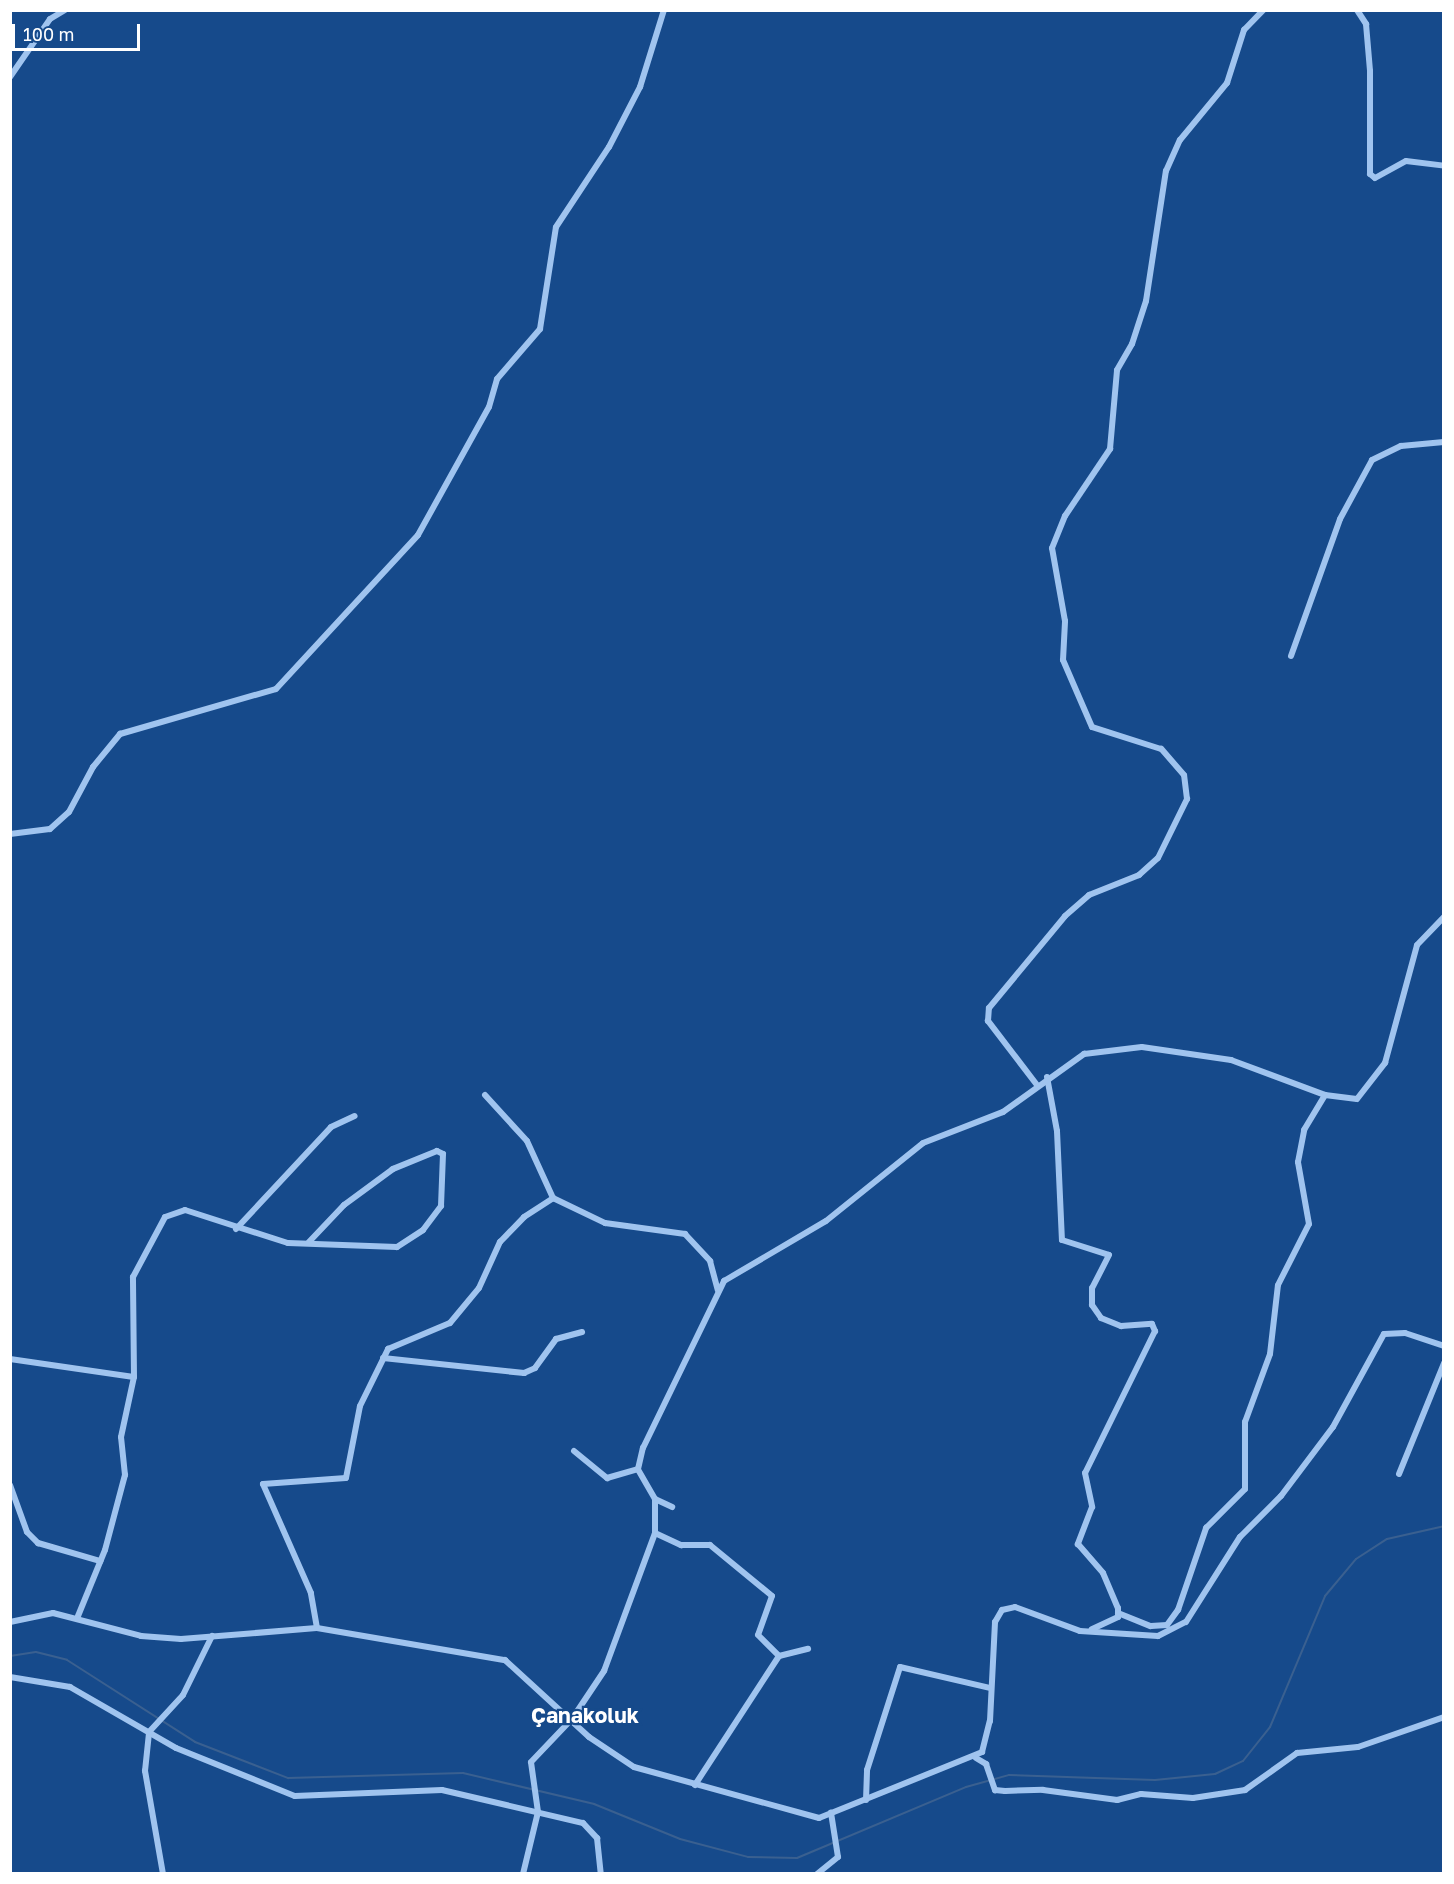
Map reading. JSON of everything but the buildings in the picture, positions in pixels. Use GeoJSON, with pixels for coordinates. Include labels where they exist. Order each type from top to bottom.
{"type":"FeatureCollection","features":[{"type":"Feature","properties":{"kind":"street"},"geometry":{"type":"LineString","coordinates":[[10,77],[50,19],[64,10]]}},
{"type":"Feature","properties":{"kind":"street"},"geometry":{"type":"LineString","coordinates":[[10,834],[50,829],[69,812],[93,767],[120,734],[276,689],[418,535],[489,407],[497,379],[540,329],[556,227],[609,147],[640,87],[664,10]]}},
{"type":"Feature","properties":{"kind":"street"},"geometry":{"type":"LineString","coordinates":[[1037,1085],[988,1021],[989,1008],[1065,916],[1089,895],[1139,875],[1158,858],[1187,800],[1184,775],[1161,749],[1092,727],[1063,660],[1065,621],[1052,548],[1065,516],[1110,449],[1117,370],[1132,344],[1146,300],[1157,198],[1166,171],[1180,140],[1227,83],[1244,30],[1263,10]]}},
{"type":"Feature","properties":{"kind":"street"},"geometry":{"type":"LineString","coordinates":[[1357,10],[1366,24],[1370,71],[1370,174],[1375,178],[1407,161],[1443,166]]}},
{"type":"Feature","properties":{"kind":"street"},"geometry":{"type":"LineString","coordinates":[[1291,656],[1340,519],[1372,460],[1401,446],[1443,442]]}},
{"type":"Feature","properties":{"kind":"street"},"geometry":{"type":"LineString","coordinates":[[638,1469],[682,1360],[718,1290],[740,1269],[848,1206],[923,1143],[1003,1112],[1047,1077],[1084,1054],[1143,1047],[1231,1060],[1325,1095],[1357,1099],[1378,1079],[1417,945],[1443,917]]}},
{"type":"Feature","properties":{"kind":"street"},"geometry":{"type":"LineString","coordinates":[[1047,1077],[1057,1131],[1062,1240],[1109,1255],[1092,1288],[1092,1305],[1101,1318],[1121,1326],[1152,1324],[1155,1331],[1085,1473],[1092,1507],[1078,1544],[1103,1573],[1118,1613],[1151,1626],[1167,1625],[1178,1610],[1206,1528],[1245,1489],[1245,1422],[1270,1354],[1278,1285],[1309,1224],[1298,1162],[1304,1130],[1325,1095]]}},
{"type":"Feature","properties":{"kind":"street"},"geometry":{"type":"LineString","coordinates":[[485,1095],[527,1141],[554,1198],[605,1223],[685,1234],[710,1261],[718,1290]]}},
{"type":"Feature","properties":{"kind":"street"},"geometry":{"type":"LineString","coordinates":[[236,1228],[331,1127],[355,1116]]}},
{"type":"Feature","properties":{"kind":"street"},"geometry":{"type":"LineString","coordinates":[[78,1617],[100,1561],[122,1491],[122,1437],[134,1377],[133,1277],[165,1217],[185,1210],[288,1243],[397,1247],[423,1230],[441,1206],[443,1154],[437,1150],[393,1169],[344,1205],[309,1242]]}},
{"type":"Feature","properties":{"kind":"street"},"geometry":{"type":"LineString","coordinates":[[317,1629],[311,1593],[263,1484],[346,1478],[360,1406],[388,1349],[450,1323],[479,1288],[500,1242],[524,1217],[554,1198]]}},
{"type":"Feature","properties":{"kind":"street"},"geometry":{"type":"LineString","coordinates":[[383,1358],[524,1373],[535,1368],[556,1340],[582,1332]]}},
{"type":"Feature","properties":{"kind":"street"},"geometry":{"type":"LineString","coordinates":[[10,1622],[38,1614],[78,1617],[141,1636],[212,1636],[317,1629],[505,1660],[610,1755],[695,1785],[800,1815],[831,1813],[976,1758],[987,1743],[995,1622],[1002,1610],[1015,1607],[1089,1631],[1158,1636],[1186,1622],[1240,1537],[1281,1496],[1333,1427],[1384,1334],[1405,1333],[1443,1346]]}},
{"type":"Feature","properties":{"kind":"street"},"geometry":{"type":"LineString","coordinates":[[10,1359],[134,1377]]}},
{"type":"Feature","properties":{"kind":"street"},"geometry":{"type":"LineString","coordinates":[[1399,1474],[1443,1363]]}},
{"type":"Feature","properties":{"kind":"street"},"geometry":{"type":"LineString","coordinates":[[574,1451],[607,1479],[638,1469]]}},
{"type":"Feature","properties":{"kind":"street"},"geometry":{"type":"LineString","coordinates":[[523,1874],[538,1812],[531,1785],[531,1762],[572,1719],[603,1671],[655,1533],[655,1499],[638,1469]]}},
{"type":"Feature","properties":{"kind":"street"},"geometry":{"type":"LineString","coordinates":[[10,1485],[27,1532],[38,1543],[100,1561]]}},
{"type":"Feature","properties":{"kind":"street"},"geometry":{"type":"LineString","coordinates":[[655,1499],[672,1507]]}},
{"type":"Feature","properties":{"kind":"street"},"geometry":{"type":"LineString","coordinates":[[655,1533],[681,1545],[710,1545],[746,1570],[772,1596],[758,1635],[779,1656]]}},
{"type":"Feature","properties":{"kind":"street"},"geometry":{"type":"LineString","coordinates":[[1089,1631],[1118,1613]]}},
{"type":"Feature","properties":{"kind":"street"},"geometry":{"type":"LineString","coordinates":[[163,1874],[145,1771],[149,1732],[183,1695],[212,1636]]}},
{"type":"Feature","properties":{"kind":"street"},"geometry":{"type":"LineString","coordinates":[[695,1785],[779,1656],[808,1649]]}},
{"type":"Feature","properties":{"kind":"street"},"geometry":{"type":"LineString","coordinates":[[866,1800],[867,1770],[900,1667],[990,1688]]}},
{"type":"Feature","properties":{"kind":"street"},"geometry":{"type":"LineString","coordinates":[[10,1677],[54,1681],[149,1732],[252,1780],[307,1798],[442,1790],[583,1823],[597,1838],[601,1874]]}},
{"type":"Feature","properties":{"kind":"street"},"geometry":{"type":"LineString","coordinates":[[976,1758],[986,1764],[995,1790],[1043,1790],[1117,1800],[1141,1794],[1210,1797],[1245,1790],[1297,1754],[1358,1747],[1443,1717]]}},
{"type":"Feature","properties":{"kind":"street"},"geometry":{"type":"LineString","coordinates":[[817,1874],[836,1862],[838,1848],[831,1813]]}},
{"type":"Feature","properties":{"kind":"waterway"},"geometry":{"type":"LineString","coordinates":[[10,1656],[36,1652],[67,1660],[195,1742],[288,1778],[463,1773],[594,1804],[680,1839],[748,1857],[797,1858],[966,1787],[1009,1775],[1155,1780],[1215,1774],[1243,1761],[1270,1727],[1325,1596],[1356,1559],[1387,1539],[1444,1526]]}},
{"type":"Feature","properties":{"kind":"district","name":"Çanakoluk"},"geometry":{"type":"Point","coordinates":[585,1715]}}]}
